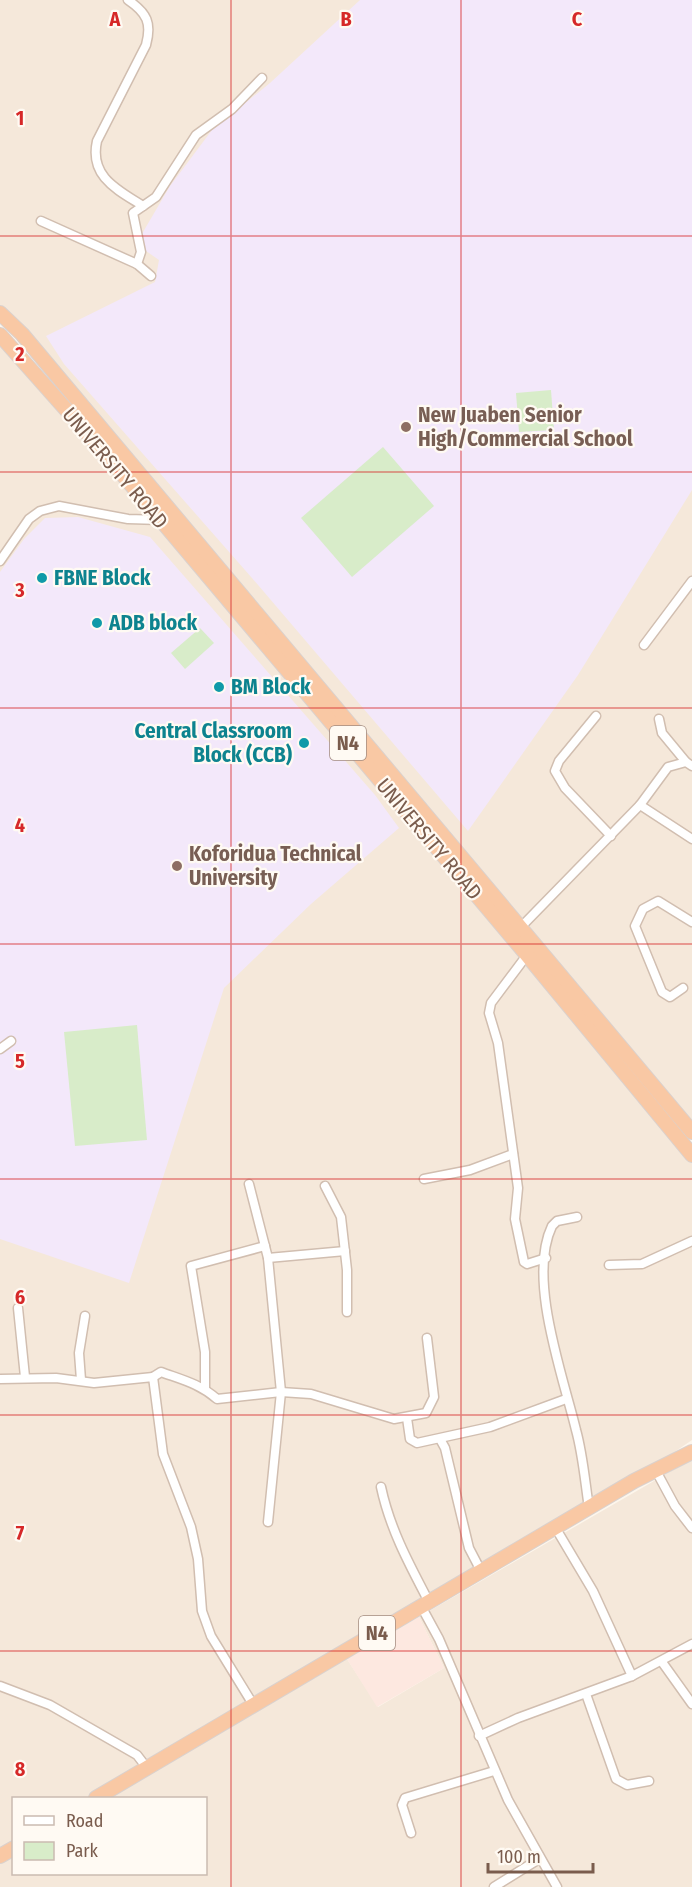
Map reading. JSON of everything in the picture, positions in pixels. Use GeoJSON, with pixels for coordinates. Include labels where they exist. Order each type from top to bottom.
{"type":"FeatureCollection","features":[{"type":"Feature","properties":{"kind":"highway","name":"UNIVERSITY ROAD"},"geometry":{"type":"LineString","coordinates":[[0,313],[22,334],[692,1132]]}},
{"type":"Feature","properties":{"kind":"highway","name":"UNIVERSITY ROAD"},"geometry":{"type":"LineString","coordinates":[[0,335],[527,955],[692,1155]]}},
{"type":"Feature","properties":{"kind":"highway","name":"N4"},"geometry":{"type":"LineString","coordinates":[[657,1469],[692,1443]]}},
{"type":"Feature","properties":{"kind":"highway","name":"N4"},"geometry":{"type":"LineString","coordinates":[[98,1797],[555,1527],[657,1469],[692,1452]]}},
{"type":"Feature","properties":{"kind":"street"},"geometry":{"type":"LineString","coordinates":[[128,0],[148,18],[151,28],[146,45],[97,141],[95,150],[100,169],[110,186],[143,206]]}},
{"type":"Feature","properties":{"kind":"street"},"geometry":{"type":"LineString","coordinates":[[137,264],[141,252],[132,213],[156,197],[196,135],[232,109],[262,78]]}},
{"type":"Feature","properties":{"kind":"street"},"geometry":{"type":"LineString","coordinates":[[41,221],[137,264],[151,276]]}},
{"type":"Feature","properties":{"kind":"street"},"geometry":{"type":"LineString","coordinates":[[0,561],[29,519],[40,512],[59,506],[128,519],[176,518]]}},
{"type":"Feature","properties":{"kind":"street"},"geometry":{"type":"LineString","coordinates":[[644,645],[692,581]]}},
{"type":"Feature","properties":{"kind":"street"},"geometry":{"type":"LineString","coordinates":[[596,717],[559,761],[555,771],[565,788],[611,836]]}},
{"type":"Feature","properties":{"kind":"street"},"geometry":{"type":"LineString","coordinates":[[659,719],[662,733],[689,764]]}},
{"type":"Feature","properties":{"kind":"street"},"geometry":{"type":"LineString","coordinates":[[520,928],[640,805],[668,767],[689,764]]}},
{"type":"Feature","properties":{"kind":"street"},"geometry":{"type":"LineString","coordinates":[[640,805],[692,839]]}},
{"type":"Feature","properties":{"kind":"street"},"geometry":{"type":"LineString","coordinates":[[683,988],[670,998],[662,992],[635,926],[643,909],[658,901],[692,922]]}},
{"type":"Feature","properties":{"kind":"street"},"geometry":{"type":"LineString","coordinates":[[527,955],[489,1008],[498,1042],[518,1188],[515,1219],[524,1262],[527,1264],[546,1258]]}},
{"type":"Feature","properties":{"kind":"street"},"geometry":{"type":"LineString","coordinates":[[0,1049],[11,1041]]}},
{"type":"Feature","properties":{"kind":"street"},"geometry":{"type":"LineString","coordinates":[[424,1179],[470,1170],[513,1154]]}},
{"type":"Feature","properties":{"kind":"street"},"geometry":{"type":"LineString","coordinates":[[249,1184],[268,1258],[281,1392],[268,1522]]}},
{"type":"Feature","properties":{"kind":"street"},"geometry":{"type":"LineString","coordinates":[[325,1186],[338,1207],[345,1251],[347,1312]]}},
{"type":"Feature","properties":{"kind":"street"},"geometry":{"type":"LineString","coordinates":[[577,1217],[556,1221],[552,1226],[544,1269],[552,1337],[566,1399],[577,1430],[589,1508]]}},
{"type":"Feature","properties":{"kind":"street"},"geometry":{"type":"LineString","coordinates":[[609,1265],[642,1264],[692,1241]]}},
{"type":"Feature","properties":{"kind":"street"},"geometry":{"type":"LineString","coordinates":[[205,1388],[205,1352],[191,1266],[265,1246]]}},
{"type":"Feature","properties":{"kind":"street"},"geometry":{"type":"LineString","coordinates":[[268,1258],[345,1251]]}},
{"type":"Feature","properties":{"kind":"street"},"geometry":{"type":"LineString","coordinates":[[18,1308],[25,1377]]}},
{"type":"Feature","properties":{"kind":"street"},"geometry":{"type":"LineString","coordinates":[[81,1380],[79,1353],[84,1316]]}},
{"type":"Feature","properties":{"kind":"street"},"geometry":{"type":"LineString","coordinates":[[0,1379],[25,1377],[81,1380],[93,1383],[153,1377],[161,1372],[188,1379],[205,1388],[218,1399],[281,1392],[311,1394],[379,1416],[407,1418],[426,1413],[432,1403],[427,1338]]}},
{"type":"Feature","properties":{"kind":"street"},"geometry":{"type":"LineString","coordinates":[[153,1377],[163,1454],[191,1527],[198,1559],[202,1611],[212,1636],[254,1706]]}},
{"type":"Feature","properties":{"kind":"street"},"geometry":{"type":"LineString","coordinates":[[407,1418],[412,1442],[440,1439],[529,1414],[566,1399]]}},
{"type":"Feature","properties":{"kind":"street"},"geometry":{"type":"LineString","coordinates":[[440,1439],[445,1448],[469,1548],[481,1571]]}},
{"type":"Feature","properties":{"kind":"street"},"geometry":{"type":"LineString","coordinates":[[657,1469],[675,1506],[692,1528]]}},
{"type":"Feature","properties":{"kind":"street"},"geometry":{"type":"LineString","coordinates":[[381,1487],[386,1512],[396,1539],[494,1771],[539,1858],[557,1887]]}},
{"type":"Feature","properties":{"kind":"street"},"geometry":{"type":"LineString","coordinates":[[555,1527],[593,1591],[632,1676]]}},
{"type":"Feature","properties":{"kind":"street"},"geometry":{"type":"LineString","coordinates":[[479,1736],[518,1718],[632,1676],[692,1644]]}},
{"type":"Feature","properties":{"kind":"street"},"geometry":{"type":"LineString","coordinates":[[662,1662],[692,1704]]}},
{"type":"Feature","properties":{"kind":"street"},"geometry":{"type":"LineString","coordinates":[[0,1686],[50,1705],[137,1755],[147,1768]]}},
{"type":"Feature","properties":{"kind":"street"},"geometry":{"type":"LineString","coordinates":[[586,1694],[616,1779],[627,1785],[649,1781]]}},
{"type":"Feature","properties":{"kind":"street"},"geometry":{"type":"LineString","coordinates":[[411,1833],[402,1804],[405,1798],[494,1771]]}},
{"type":"Feature","properties":{"kind":"street"},"geometry":{"type":"LineString","coordinates":[[494,1887],[539,1858]]}},
{"type":"Feature","properties":{"kind":"shaded area","name":"New Juaben Senior High/Commercial School"},"geometry":{"type":"Polygon","coordinates":[[[0,0],[692,0],[692,1130],[0,308],[0,0]]]}},
{"type":"Feature","properties":{"kind":"shaded area","name":"New Juaben Senior High/Commercial School"},"geometry":{"type":"Polygon","coordinates":[[[360,0],[692,0],[692,490],[578,675],[468,831],[252,578],[64,364],[46,336],[155,282],[159,260],[136,244],[170,186],[212,130],[270,83],[360,0]]]}},
{"type":"Feature","properties":{"kind":"shaded area"},"geometry":{"type":"Polygon","coordinates":[[[0,342],[90,441],[692,1162],[692,1440],[654,1466],[93,1797],[12,1797],[12,1844],[0,1851],[0,342]]]}},
{"type":"Feature","properties":{"kind":"shaded area","name":"Koforidua Technical University"},"geometry":{"type":"Polygon","coordinates":[[[78,517],[150,537],[375,795],[399,828],[311,904],[224,988],[129,1283],[0,1239],[0,572],[24,539],[45,518],[78,517]]]}},
{"type":"Feature","properties":{"kind":"shaded area"},"geometry":{"type":"Polygon","coordinates":[[[692,1459],[692,1887],[0,1887],[0,1863],[12,1856],[12,1875],[207,1875],[207,1797],[112,1797],[347,1659],[378,1707],[444,1668],[419,1617],[692,1459]]]}},
{"type":"Feature","properties":{"kind":"shaded area"},"geometry":{"type":"Polygon","coordinates":[[[419,1617],[444,1668],[377,1707],[347,1659],[419,1617]]]}},
{"type":"Feature","properties":{"kind":"green space"},"geometry":{"type":"Polygon","coordinates":[[[551,390],[554,430],[519,432],[516,393],[551,390]]]}},
{"type":"Feature","properties":{"kind":"green space"},"geometry":{"type":"Polygon","coordinates":[[[383,447],[434,506],[352,577],[301,518],[383,447]]]}},
{"type":"Feature","properties":{"kind":"green space"},"geometry":{"type":"Polygon","coordinates":[[[200,628],[214,643],[185,669],[171,653],[200,628]]]}},
{"type":"Feature","properties":{"kind":"green space"},"geometry":{"type":"Polygon","coordinates":[[[137,1025],[147,1140],[75,1146],[64,1032],[137,1025]]]}},
{"type":"Feature","properties":{"kind":"place","name":"New Juaben Senior High/Commercial School"},"geometry":{"type":"Point","coordinates":[406,427]}},
{"type":"Feature","properties":{"kind":"place","name":"FBNE Block"},"geometry":{"type":"Point","coordinates":[42,578]}},
{"type":"Feature","properties":{"kind":"place","name":"ADB block"},"geometry":{"type":"Point","coordinates":[97,623]}},
{"type":"Feature","properties":{"kind":"place","name":"BM Block"},"geometry":{"type":"Point","coordinates":[219,687]}},
{"type":"Feature","properties":{"kind":"place","name":"Central Classroom Block (CCB)"},"geometry":{"type":"Point","coordinates":[304,743]}},
{"type":"Feature","properties":{"kind":"place","name":"Koforidua Technical University"},"geometry":{"type":"Point","coordinates":[177,866]}}]}
